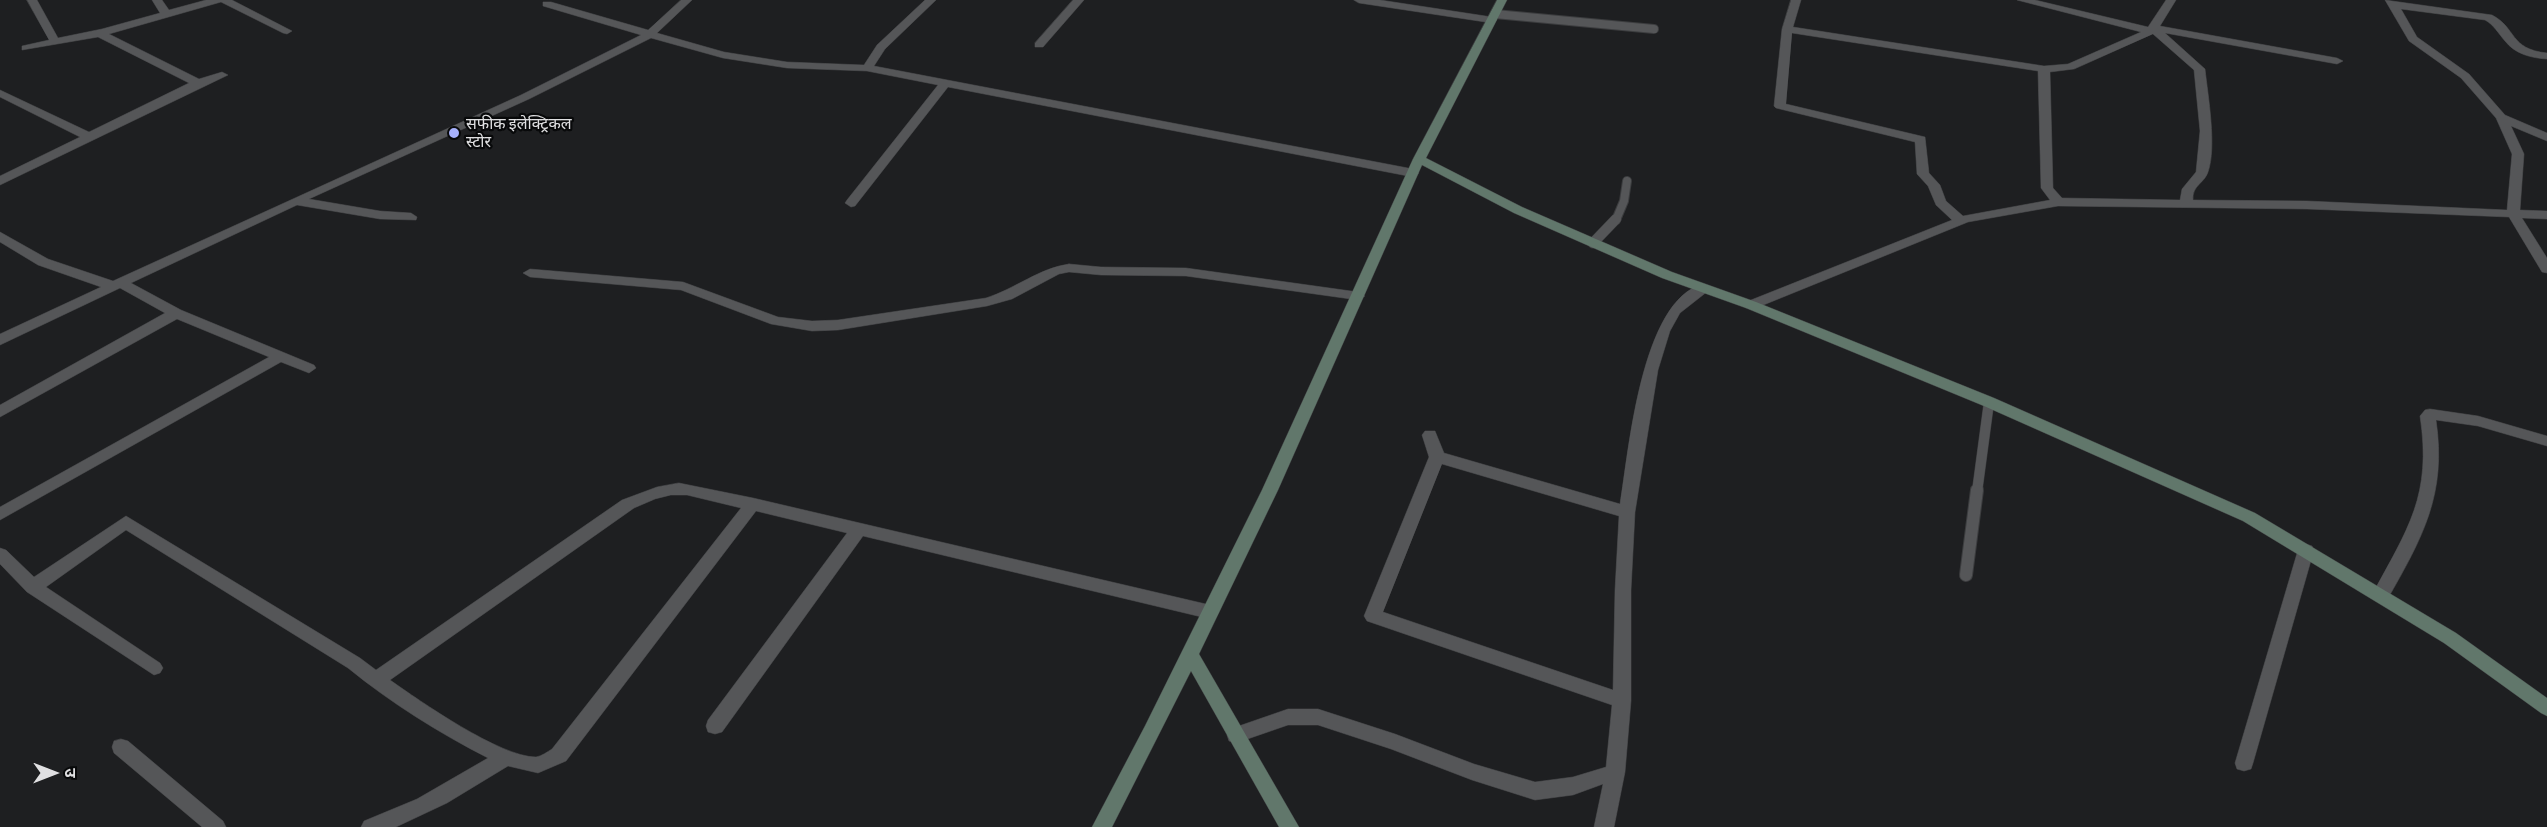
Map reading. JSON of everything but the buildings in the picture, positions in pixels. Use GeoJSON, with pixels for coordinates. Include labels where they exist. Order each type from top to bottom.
{"type":"FeatureCollection","features":[{"type":"Feature","properties":{"kind":"main road"},"geometry":{"type":"LineString","coordinates":[[1102,827],[1270,490],[1416,166],[1502,0]]}},
{"type":"Feature","properties":{"kind":"main road"},"geometry":{"type":"LineString","coordinates":[[1416,166],[1593,243],[1989,402],[2249,517],[2450,638],[2547,708]]}},
{"type":"Feature","properties":{"kind":"main road"},"geometry":{"type":"LineString","coordinates":[[1190,654],[1289,827]]}},
{"type":"Feature","properties":{"kind":"street"},"geometry":{"type":"LineString","coordinates":[[32,0],[55,42]]}},
{"type":"Feature","properties":{"kind":"street"},"geometry":{"type":"LineString","coordinates":[[157,0],[166,15]]}},
{"type":"Feature","properties":{"kind":"street"},"geometry":{"type":"LineString","coordinates":[[26,48],[99,33],[218,0]]}},
{"type":"Feature","properties":{"kind":"street"},"geometry":{"type":"LineString","coordinates":[[224,0],[287,31]]}},
{"type":"Feature","properties":{"kind":"street"},"geometry":{"type":"LineString","coordinates":[[0,340],[295,201],[525,97],[648,35],[687,0]]}},
{"type":"Feature","properties":{"kind":"street"},"geometry":{"type":"LineString","coordinates":[[867,68],[881,47],[931,0]]}},
{"type":"Feature","properties":{"kind":"street"},"geometry":{"type":"LineString","coordinates":[[1039,45],[1079,0]]}},
{"type":"Feature","properties":{"kind":"street"},"geometry":{"type":"LineString","coordinates":[[1359,0],[1493,17]]}},
{"type":"Feature","properties":{"kind":"street"},"geometry":{"type":"LineString","coordinates":[[1796,0],[1787,29],[1781,107],[1921,140],[1923,174],[1934,185],[1940,202],[1960,221]]}},
{"type":"Feature","properties":{"kind":"street"},"geometry":{"type":"LineString","coordinates":[[2022,0],[2152,29],[2337,61]]}},
{"type":"Feature","properties":{"kind":"street"},"geometry":{"type":"LineString","coordinates":[[1787,29],[2044,69],[2070,67],[2152,29],[2171,0]]}},
{"type":"Feature","properties":{"kind":"street"},"geometry":{"type":"LineString","coordinates":[[2391,2],[2491,18],[2520,49],[2547,56]]}},
{"type":"Feature","properties":{"kind":"street"},"geometry":{"type":"LineString","coordinates":[[2391,2],[2413,39],[2465,76],[2502,117],[2518,154],[2513,213],[2547,269]]}},
{"type":"Feature","properties":{"kind":"street"},"geometry":{"type":"LineString","coordinates":[[547,4],[712,53],[781,64],[867,68],[945,84],[1416,166]]}},
{"type":"Feature","properties":{"kind":"street"},"geometry":{"type":"LineString","coordinates":[[2152,29],[2199,69],[2206,144],[2202,173],[2191,181],[2187,189],[2187,203]]}},
{"type":"Feature","properties":{"kind":"street"},"geometry":{"type":"LineString","coordinates":[[99,33],[198,83]]}},
{"type":"Feature","properties":{"kind":"street"},"geometry":{"type":"LineString","coordinates":[[2044,69],[2047,188],[2058,202]]}},
{"type":"Feature","properties":{"kind":"street"},"geometry":{"type":"LineString","coordinates":[[0,181],[198,83],[222,75]]}},
{"type":"Feature","properties":{"kind":"street"},"geometry":{"type":"LineString","coordinates":[[851,203],[945,84]]}},
{"type":"Feature","properties":{"kind":"street"},"geometry":{"type":"LineString","coordinates":[[0,93],[90,137]]}},
{"type":"Feature","properties":{"kind":"street"},"geometry":{"type":"LineString","coordinates":[[2502,117],[2547,137]]}},
{"type":"Feature","properties":{"kind":"street"},"geometry":{"type":"LineString","coordinates":[[295,201],[380,215],[411,217]]}},
{"type":"Feature","properties":{"kind":"street"},"geometry":{"type":"LineString","coordinates":[[1751,305],[1960,221],[2058,202],[2307,205],[2547,215]]}},
{"type":"Feature","properties":{"kind":"street"},"geometry":{"type":"LineString","coordinates":[[0,236],[43,261],[116,285],[176,313],[309,368]]}},
{"type":"Feature","properties":{"kind":"street"},"geometry":{"type":"LineString","coordinates":[[530,273],[683,286],[776,321],[812,326],[838,325],[987,302],[1007,296],[1061,268],[1186,272],[1358,296]]}},
{"type":"Feature","properties":{"kind":"street"},"geometry":{"type":"LineString","coordinates":[[1604,827],[1615,772],[1622,701],[1623,590],[1627,513],[1651,370],[1663,331],[1675,310],[1703,288]]}},
{"type":"Feature","properties":{"kind":"street"},"geometry":{"type":"LineString","coordinates":[[0,412],[176,313]]}},
{"type":"Feature","properties":{"kind":"street"},"geometry":{"type":"LineString","coordinates":[[0,514],[281,356]]}},
{"type":"Feature","properties":{"kind":"street"},"geometry":{"type":"LineString","coordinates":[[2380,595],[2404,556],[2427,501],[2434,468],[2433,439],[2428,416],[2430,414],[2478,421],[2547,441]]}},
{"type":"Feature","properties":{"kind":"street"},"geometry":{"type":"LineString","coordinates":[[1430,435],[1437,457],[1373,616],[1622,701]]}},
{"type":"Feature","properties":{"kind":"street"},"geometry":{"type":"LineString","coordinates":[[1437,457],[1627,513]]}},
{"type":"Feature","properties":{"kind":"street"},"geometry":{"type":"LineString","coordinates":[[375,681],[628,504],[652,492],[669,488],[687,489],[753,504],[1210,612]]}},
{"type":"Feature","properties":{"kind":"street"},"geometry":{"type":"LineString","coordinates":[[33,587],[126,522],[354,663],[375,681],[505,758],[534,765],[549,762],[559,754],[753,504]]}},
{"type":"Feature","properties":{"kind":"street"},"geometry":{"type":"LineString","coordinates":[[715,726],[859,529]]}},
{"type":"Feature","properties":{"kind":"street"},"geometry":{"type":"LineString","coordinates":[[2244,763],[2306,550]]}},
{"type":"Feature","properties":{"kind":"street"},"geometry":{"type":"LineString","coordinates":[[0,554],[33,587],[154,668]]}},
{"type":"Feature","properties":{"kind":"street"},"geometry":{"type":"LineString","coordinates":[[1236,735],[1288,717],[1318,717],[1395,742],[1472,772],[1535,791],[1573,786],[1615,772]]}},
{"type":"Feature","properties":{"kind":"street"},"geometry":{"type":"LineString","coordinates":[[121,747],[216,827]]}},
{"type":"Feature","properties":{"kind":"street"},"geometry":{"type":"LineString","coordinates":[[371,827],[422,808],[505,758]]}},
{"type":"Feature","properties":{"kind":"lane"},"geometry":{"type":"LineString","coordinates":[[1493,17],[1654,29]]}},
{"type":"Feature","properties":{"kind":"lane"},"geometry":{"type":"LineString","coordinates":[[1593,243],[1613,227],[1619,217],[1627,181]]}},
{"type":"Feature","properties":{"kind":"lane"},"geometry":{"type":"LineString","coordinates":[[1966,575],[1989,402]]}},
{"type":"Feature","properties":{"kind":"place","name":"सफीक इलेक्ट्रिकल स्टोर"},"geometry":{"type":"Point","coordinates":[454,133]}}]}
